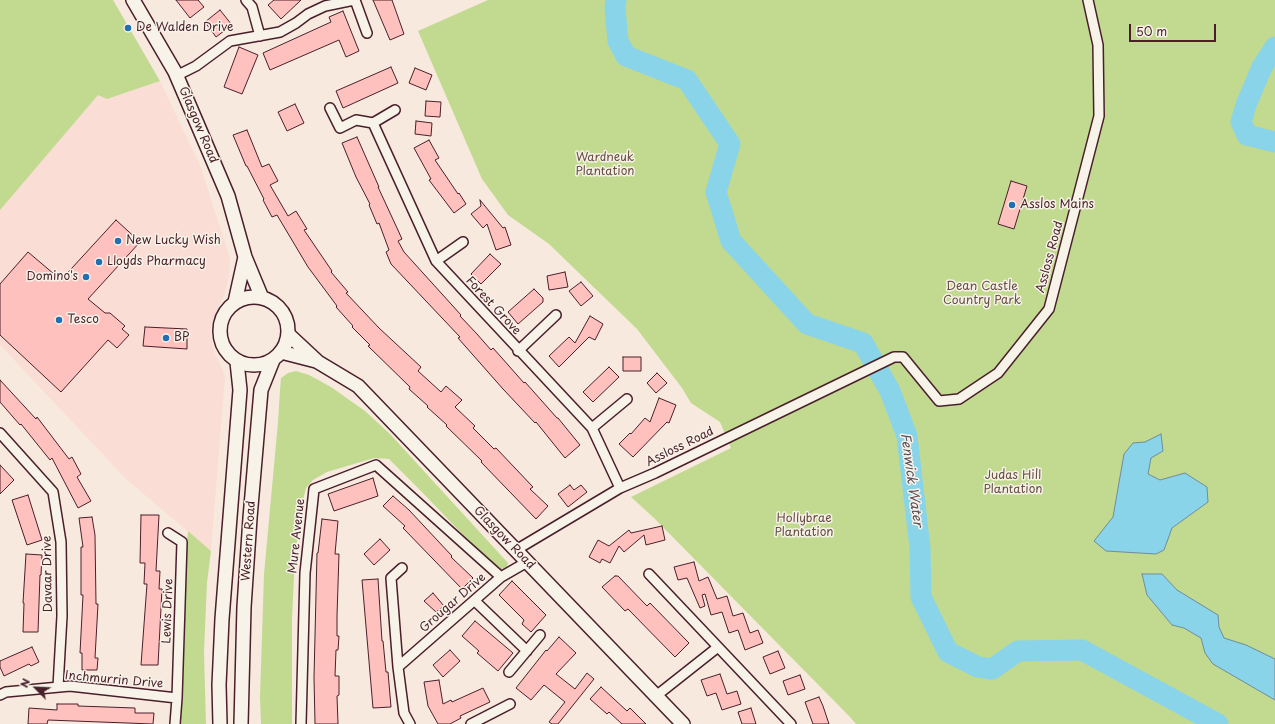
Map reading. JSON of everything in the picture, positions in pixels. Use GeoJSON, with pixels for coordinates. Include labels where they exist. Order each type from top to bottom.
{"type":"FeatureCollection","features":[{"type":"Feature","properties":{"kind":"main road","name":"Glasgow Road"},"geometry":{"type":"LineString","coordinates":[[133,0],[176,76],[228,196],[245,258],[262,298]]}},
{"type":"Feature","properties":{"kind":"main road","name":"Glasgow Road"},"geometry":{"type":"LineString","coordinates":[[235,302],[245,258]]}},
{"type":"Feature","properties":{"kind":"main road"},"geometry":{"type":"LineString","coordinates":[[243,298],[262,298],[271,301],[278,307],[284,315],[288,334],[286,343],[277,356],[259,366],[251,366],[237,362],[226,352],[221,342],[219,330],[222,318],[227,309],[235,302],[243,298]]}},
{"type":"Feature","properties":{"kind":"main road","name":"Glasgow Road"},"geometry":{"type":"LineString","coordinates":[[288,334],[318,362],[358,386],[683,724]]}},
{"type":"Feature","properties":{"kind":"main road","name":"Glasgow Road"},"geometry":{"type":"LineString","coordinates":[[277,356],[318,362]]}},
{"type":"Feature","properties":{"kind":"main road","name":"Western Road"},"geometry":{"type":"LineString","coordinates":[[241,724],[244,607],[261,390],[277,356]]}},
{"type":"Feature","properties":{"kind":"main road","name":"Western Road"},"geometry":{"type":"LineString","coordinates":[[220,724],[219,685],[222,619],[240,390],[237,362]]}},
{"type":"Feature","properties":{"kind":"street"},"geometry":{"type":"LineString","coordinates":[[246,0],[252,7],[260,36]]}},
{"type":"Feature","properties":{"kind":"street"},"geometry":{"type":"LineString","coordinates":[[176,76],[196,66],[230,41],[280,32],[308,14],[325,6],[342,1],[354,0],[367,33]]}},
{"type":"Feature","properties":{"kind":"street","name":"Assloss Road"},"geometry":{"type":"LineString","coordinates":[[516,550],[620,488],[655,473],[894,357],[902,357],[939,402],[959,399],[998,374],[1048,309],[1099,116],[1098,44],[1088,0]]}},
{"type":"Feature","properties":{"kind":"street"},"geometry":{"type":"LineString","coordinates":[[330,108],[340,128],[356,120],[373,123],[395,110]]}},
{"type":"Feature","properties":{"kind":"street","name":"Forest Grove"},"geometry":{"type":"LineString","coordinates":[[373,123],[436,261],[518,351],[592,428],[620,488]]}},
{"type":"Feature","properties":{"kind":"street"},"geometry":{"type":"LineString","coordinates":[[436,261],[463,242]]}},
{"type":"Feature","properties":{"kind":"street"},"geometry":{"type":"LineString","coordinates":[[518,351],[556,315]]}},
{"type":"Feature","properties":{"kind":"street"},"geometry":{"type":"LineString","coordinates":[[592,428],[627,399]]}},
{"type":"Feature","properties":{"kind":"street","name":"Davaar Drive"},"geometry":{"type":"LineString","coordinates":[[0,433],[53,492],[62,542],[62,616],[58,687]]}},
{"type":"Feature","properties":{"kind":"street","name":"Mure Avenue"},"geometry":{"type":"LineString","coordinates":[[301,724],[305,573],[314,489],[376,465],[501,577]]}},
{"type":"Feature","properties":{"kind":"street","name":"Lewis Drive"},"geometry":{"type":"LineString","coordinates":[[168,533],[182,542],[177,698]]}},
{"type":"Feature","properties":{"kind":"street","name":"Grougar Drive"},"geometry":{"type":"LineString","coordinates":[[398,667],[501,577],[527,562]]}},
{"type":"Feature","properties":{"kind":"street"},"geometry":{"type":"LineString","coordinates":[[402,568],[391,578],[398,667],[404,713],[410,724]]}},
{"type":"Feature","properties":{"kind":"street"},"geometry":{"type":"LineString","coordinates":[[649,574],[791,724]]}},
{"type":"Feature","properties":{"kind":"street"},"geometry":{"type":"LineString","coordinates":[[475,600],[527,651]]}},
{"type":"Feature","properties":{"kind":"street"},"geometry":{"type":"LineString","coordinates":[[509,672],[540,635]]}},
{"type":"Feature","properties":{"kind":"street"},"geometry":{"type":"LineString","coordinates":[[656,696],[718,647]]}},
{"type":"Feature","properties":{"kind":"street","name":"Inchmurrin Drive"},"geometry":{"type":"LineString","coordinates":[[0,694],[6,692],[70,686],[177,698],[175,724]]}},
{"type":"Feature","properties":{"kind":"street"},"geometry":{"type":"LineString","coordinates":[[472,724],[510,704]]}},
{"type":"Feature","properties":{"kind":"shaded area"},"geometry":{"type":"Polygon","coordinates":[[[160,81],[200,165],[230,258],[229,276],[224,296],[213,319],[210,330],[214,351],[225,376],[211,551],[125,478],[0,345],[0,209],[98,94],[107,99],[160,81]]]}},
{"type":"Feature","properties":{"kind":"green space"},"geometry":{"type":"Polygon","coordinates":[[[0,0],[113,0],[160,81],[107,99],[98,95],[0,210],[0,0]]]}},
{"type":"Feature","properties":{"kind":"green space","name":"Dean Castle Country Park"},"geometry":{"type":"Polygon","coordinates":[[[488,0],[1275,0],[1275,724],[856,724],[654,518],[631,497],[731,448],[720,422],[691,403],[682,388],[637,329],[549,244],[508,215],[482,179],[418,31],[488,0]]]}},
{"type":"Feature","properties":{"kind":"green space"},"geometry":{"type":"Polygon","coordinates":[[[296,371],[309,375],[331,387],[365,411],[390,434],[508,563],[507,567],[502,570],[495,568],[389,459],[374,458],[327,472],[313,480],[306,488],[303,500],[295,555],[292,619],[292,724],[261,724],[260,697],[264,574],[281,378],[288,373],[296,371]]]}},
{"type":"Feature","properties":{"kind":"green space"},"geometry":{"type":"Polygon","coordinates":[[[188,531],[211,551],[207,583],[204,652],[206,724],[180,724],[185,562],[188,531]]]}},
{"type":"Feature","properties":{"kind":"water"},"geometry":{"type":"Polygon","coordinates":[[[1161,434],[1163,451],[1151,458],[1148,474],[1160,480],[1185,473],[1207,487],[1208,502],[1172,528],[1164,550],[1156,554],[1106,551],[1094,541],[1113,517],[1124,454],[1133,443],[1145,442],[1161,434]]]}},
{"type":"Feature","properties":{"kind":"water"},"geometry":{"type":"Polygon","coordinates":[[[1142,574],[1162,574],[1177,590],[1218,615],[1219,627],[1224,638],[1246,645],[1275,659],[1275,700],[1213,664],[1205,653],[1201,638],[1184,628],[1172,625],[1147,595],[1142,574]]]}},
{"type":"Feature","properties":{"kind":"building"},"geometry":{"type":"Polygon","coordinates":[[[176,0],[198,0],[204,7],[190,18],[176,0]]]}},
{"type":"Feature","properties":{"kind":"building"},"geometry":{"type":"Polygon","coordinates":[[[274,0],[301,0],[281,19],[268,5],[274,0]]]}},
{"type":"Feature","properties":{"kind":"building"},"geometry":{"type":"Polygon","coordinates":[[[373,0],[392,0],[404,34],[390,40],[373,0]]]}},
{"type":"Feature","properties":{"kind":"building"},"geometry":{"type":"Polygon","coordinates":[[[220,10],[232,25],[216,37],[205,22],[220,10]]]}},
{"type":"Feature","properties":{"kind":"building"},"geometry":{"type":"Polygon","coordinates":[[[343,11],[359,51],[346,57],[339,40],[270,70],[263,53],[331,22],[329,17],[343,11]]]}},
{"type":"Feature","properties":{"kind":"building"},"geometry":{"type":"Polygon","coordinates":[[[239,47],[258,55],[242,94],[224,87],[239,47]]]}},
{"type":"Feature","properties":{"kind":"building"},"geometry":{"type":"Polygon","coordinates":[[[391,67],[398,83],[343,108],[336,91],[391,67]]]}},
{"type":"Feature","properties":{"kind":"building"},"geometry":{"type":"Polygon","coordinates":[[[415,68],[432,75],[426,90],[409,83],[415,68]]]}},
{"type":"Feature","properties":{"kind":"building"},"geometry":{"type":"Polygon","coordinates":[[[426,101],[441,102],[440,117],[425,116],[426,101]]]}},
{"type":"Feature","properties":{"kind":"building"},"geometry":{"type":"Polygon","coordinates":[[[295,104],[304,123],[287,131],[278,112],[295,104]]]}},
{"type":"Feature","properties":{"kind":"building"},"geometry":{"type":"Polygon","coordinates":[[[416,121],[432,123],[431,136],[415,134],[416,121]]]}},
{"type":"Feature","properties":{"kind":"building"},"geometry":{"type":"Polygon","coordinates":[[[247,130],[262,167],[269,164],[278,181],[270,185],[288,216],[296,211],[307,229],[304,230],[332,271],[331,272],[348,292],[346,293],[379,328],[421,367],[418,371],[441,392],[446,386],[462,400],[455,407],[475,426],[473,428],[494,449],[496,448],[533,487],[530,489],[548,506],[536,519],[481,462],[482,461],[368,346],[370,345],[352,327],[353,326],[336,307],[337,306],[308,267],[277,215],[272,217],[263,200],[264,199],[246,166],[233,135],[247,130]]]}},
{"type":"Feature","properties":{"kind":"building"},"geometry":{"type":"Polygon","coordinates":[[[357,137],[402,239],[398,241],[404,252],[491,350],[493,348],[558,418],[580,445],[565,458],[536,422],[535,423],[503,389],[458,338],[460,337],[391,264],[386,252],[389,250],[379,223],[377,224],[369,205],[370,204],[356,177],[342,143],[357,137]]]}},
{"type":"Feature","properties":{"kind":"building"},"geometry":{"type":"Polygon","coordinates":[[[429,140],[439,158],[435,160],[466,204],[454,213],[429,180],[431,179],[414,148],[429,140]]]}},
{"type":"Feature","properties":{"kind":"building","name":"Asslos Mains"},"geometry":{"type":"Polygon","coordinates":[[[1011,181],[1027,186],[1014,229],[998,224],[1011,181]]]}},
{"type":"Feature","properties":{"kind":"building"},"geometry":{"type":"Polygon","coordinates":[[[480,200],[503,228],[505,227],[511,245],[496,250],[487,224],[483,228],[471,214],[481,206],[480,200]]]}},
{"type":"Feature","properties":{"kind":"building","name":"Tesco"},"geometry":{"type":"Polygon","coordinates":[[[116,220],[140,242],[88,299],[105,313],[110,313],[125,326],[122,329],[129,335],[117,348],[108,340],[61,392],[0,335],[0,284],[28,252],[61,280],[116,220]]]}},
{"type":"Feature","properties":{"kind":"building"},"geometry":{"type":"Polygon","coordinates":[[[490,254],[501,264],[481,284],[471,274],[490,254]]]}},
{"type":"Feature","properties":{"kind":"building"},"geometry":{"type":"Polygon","coordinates":[[[565,272],[568,287],[549,290],[547,276],[565,272]]]}},
{"type":"Feature","properties":{"kind":"building"},"geometry":{"type":"Polygon","coordinates":[[[581,282],[593,296],[581,306],[569,291],[581,282]]]}},
{"type":"Feature","properties":{"kind":"building"},"geometry":{"type":"Polygon","coordinates":[[[534,289],[543,298],[543,302],[518,324],[508,312],[534,289]]]}},
{"type":"Feature","properties":{"kind":"building"},"geometry":{"type":"Polygon","coordinates":[[[590,316],[603,324],[595,340],[589,337],[559,367],[549,356],[569,337],[575,343],[590,316]]]}},
{"type":"Feature","properties":{"kind":"building","name":"BP"},"geometry":{"type":"Polygon","coordinates":[[[145,327],[187,329],[187,349],[143,346],[145,327]]]}},
{"type":"Feature","properties":{"kind":"building"},"geometry":{"type":"Polygon","coordinates":[[[623,357],[641,357],[641,371],[623,371],[623,357]]]}},
{"type":"Feature","properties":{"kind":"building"},"geometry":{"type":"Polygon","coordinates":[[[609,367],[619,377],[593,402],[583,392],[609,367]]]}},
{"type":"Feature","properties":{"kind":"building"},"geometry":{"type":"Polygon","coordinates":[[[657,373],[667,383],[656,393],[647,383],[657,373]]]}},
{"type":"Feature","properties":{"kind":"building"},"geometry":{"type":"Polygon","coordinates":[[[0,380],[36,419],[37,417],[69,459],[72,457],[81,474],[77,477],[91,501],[78,508],[52,458],[50,460],[21,424],[20,425],[0,402],[0,380]]]}},
{"type":"Feature","properties":{"kind":"building"},"geometry":{"type":"Polygon","coordinates":[[[659,398],[676,405],[669,423],[667,422],[633,457],[619,444],[630,433],[631,434],[645,418],[650,422],[659,398]]]}},
{"type":"Feature","properties":{"kind":"building"},"geometry":{"type":"Polygon","coordinates":[[[0,465],[14,480],[0,494],[0,465]]]}},
{"type":"Feature","properties":{"kind":"building"},"geometry":{"type":"Polygon","coordinates":[[[373,478],[378,496],[334,511],[328,494],[373,478]]]}},
{"type":"Feature","properties":{"kind":"building"},"geometry":{"type":"Polygon","coordinates":[[[570,485],[574,490],[581,485],[587,492],[568,507],[558,494],[570,485]]]}},
{"type":"Feature","properties":{"kind":"building"},"geometry":{"type":"Polygon","coordinates":[[[28,495],[42,540],[27,545],[12,500],[28,495]]]}},
{"type":"Feature","properties":{"kind":"building"},"geometry":{"type":"Polygon","coordinates":[[[393,496],[409,510],[452,556],[451,557],[473,578],[462,589],[403,528],[405,526],[383,506],[393,496]]]}},
{"type":"Feature","properties":{"kind":"building"},"geometry":{"type":"Polygon","coordinates":[[[141,515],[159,515],[156,571],[160,571],[159,589],[162,589],[158,665],[141,665],[147,584],[144,584],[145,563],[140,563],[141,515]]]}},
{"type":"Feature","properties":{"kind":"building"},"geometry":{"type":"Polygon","coordinates":[[[92,517],[95,535],[96,604],[98,604],[95,658],[98,658],[97,670],[82,670],[82,653],[80,653],[83,595],[81,595],[81,547],[83,547],[79,518],[92,517]]]}},
{"type":"Feature","properties":{"kind":"building"},"geometry":{"type":"Polygon","coordinates":[[[322,519],[338,521],[335,554],[339,554],[337,636],[339,636],[338,650],[336,650],[335,676],[339,676],[339,695],[337,696],[338,724],[315,724],[314,677],[317,553],[322,519]]]}},
{"type":"Feature","properties":{"kind":"building"},"geometry":{"type":"Polygon","coordinates":[[[662,526],[665,540],[646,545],[644,535],[624,552],[619,546],[610,563],[602,559],[600,563],[589,557],[598,540],[609,546],[629,530],[631,533],[662,526]]]}},
{"type":"Feature","properties":{"kind":"building"},"geometry":{"type":"Polygon","coordinates":[[[380,539],[390,550],[374,565],[364,554],[380,539]]]}},
{"type":"Feature","properties":{"kind":"building"},"geometry":{"type":"Polygon","coordinates":[[[26,554],[42,555],[38,632],[23,632],[26,554]]]}},
{"type":"Feature","properties":{"kind":"building"},"geometry":{"type":"Polygon","coordinates":[[[694,562],[699,581],[708,577],[717,599],[727,596],[733,616],[743,613],[750,633],[758,630],[763,643],[745,650],[738,630],[729,633],[722,612],[711,615],[705,594],[702,595],[705,606],[700,608],[687,578],[678,580],[674,567],[694,562]]]}},
{"type":"Feature","properties":{"kind":"building"},"geometry":{"type":"Polygon","coordinates":[[[615,576],[618,576],[647,606],[650,603],[689,643],[675,657],[628,609],[625,611],[602,587],[615,576]]]}},
{"type":"Feature","properties":{"kind":"building"},"geometry":{"type":"Polygon","coordinates":[[[378,579],[382,641],[386,672],[388,672],[391,707],[373,708],[362,580],[378,579]]]}},
{"type":"Feature","properties":{"kind":"building"},"geometry":{"type":"Polygon","coordinates":[[[512,581],[546,615],[531,632],[522,624],[524,620],[499,595],[512,581]]]}},
{"type":"Feature","properties":{"kind":"building"},"geometry":{"type":"Polygon","coordinates":[[[433,593],[444,606],[436,612],[424,601],[433,593]]]}},
{"type":"Feature","properties":{"kind":"building"},"geometry":{"type":"Polygon","coordinates":[[[475,621],[513,653],[498,671],[477,653],[479,651],[462,636],[475,621]]]}},
{"type":"Feature","properties":{"kind":"building"},"geometry":{"type":"Polygon","coordinates":[[[559,637],[576,653],[556,674],[575,689],[587,673],[594,679],[558,724],[552,724],[549,722],[565,702],[544,685],[531,700],[516,688],[546,650],[547,651],[559,637]]]}},
{"type":"Feature","properties":{"kind":"building"},"geometry":{"type":"Polygon","coordinates":[[[32,647],[39,662],[31,666],[29,664],[4,676],[0,667],[0,661],[32,647]]]}},
{"type":"Feature","properties":{"kind":"building"},"geometry":{"type":"Polygon","coordinates":[[[450,650],[460,661],[443,677],[433,665],[450,650]]]}},
{"type":"Feature","properties":{"kind":"building"},"geometry":{"type":"Polygon","coordinates":[[[778,651],[785,668],[770,674],[763,657],[778,651]]]}},
{"type":"Feature","properties":{"kind":"building"},"geometry":{"type":"Polygon","coordinates":[[[720,674],[727,694],[737,691],[741,704],[722,710],[716,693],[707,696],[701,680],[720,674]]]}},
{"type":"Feature","properties":{"kind":"building"},"geometry":{"type":"Polygon","coordinates":[[[800,675],[805,689],[788,695],[783,681],[800,675]]]}},
{"type":"Feature","properties":{"kind":"building"},"geometry":{"type":"Polygon","coordinates":[[[439,680],[443,704],[451,700],[452,702],[483,688],[490,702],[460,716],[461,718],[450,724],[438,724],[428,706],[424,682],[439,680]]]}},
{"type":"Feature","properties":{"kind":"building"},"geometry":{"type":"Polygon","coordinates":[[[601,687],[627,711],[630,708],[646,724],[622,724],[609,712],[607,714],[590,699],[601,687]]]}},
{"type":"Feature","properties":{"kind":"building"},"geometry":{"type":"Polygon","coordinates":[[[819,697],[829,724],[813,724],[805,702],[819,697]]]}},
{"type":"Feature","properties":{"kind":"building"},"geometry":{"type":"Polygon","coordinates":[[[57,704],[135,708],[135,713],[154,713],[153,724],[48,720],[47,724],[28,724],[29,708],[57,710],[57,704]]]}},
{"type":"Feature","properties":{"kind":"building"},"geometry":{"type":"Polygon","coordinates":[[[751,708],[756,724],[742,724],[738,712],[751,708]]]}},
{"type":"Feature","properties":{"kind":"waterway","name":"Fenwick Water"},"geometry":{"type":"LineString","coordinates":[[616,0],[615,8],[618,41],[626,56],[687,80],[730,144],[716,192],[731,241],[807,324],[863,343],[890,391],[907,436],[920,548],[921,597],[948,652],[978,667],[992,669],[1018,651],[1082,650],[1218,724]]}},
{"type":"Feature","properties":{"kind":"waterway"},"geometry":{"type":"LineString","coordinates":[[1275,47],[1262,67],[1246,105],[1241,122],[1247,135],[1275,142]]}},
{"type":"Feature","properties":{"kind":"place","name":"De Walden Drive"},"geometry":{"type":"Point","coordinates":[128,28]}},
{"type":"Feature","properties":{"kind":"place","name":"Asslos Mains"},"geometry":{"type":"Point","coordinates":[1012,205]}},
{"type":"Feature","properties":{"kind":"place","name":"New Lucky Wish"},"geometry":{"type":"Point","coordinates":[118,241]}},
{"type":"Feature","properties":{"kind":"place","name":"Lloyds Pharmacy"},"geometry":{"type":"Point","coordinates":[99,262]}},
{"type":"Feature","properties":{"kind":"place","name":"Domino's"},"geometry":{"type":"Point","coordinates":[86,277]}},
{"type":"Feature","properties":{"kind":"place","name":"Tesco"},"geometry":{"type":"Point","coordinates":[59,320]}},
{"type":"Feature","properties":{"kind":"place","name":"BP"},"geometry":{"type":"Point","coordinates":[166,338]}},
{"type":"Feature","properties":{"kind":"park label","name":"Wardneuk Plantation"},"geometry":{"type":"Point","coordinates":[605,165]}},
{"type":"Feature","properties":{"kind":"park label","name":"Judas Hill Plantation"},"geometry":{"type":"Point","coordinates":[1013,483]}},
{"type":"Feature","properties":{"kind":"park label","name":"Hollybrae Plantation"},"geometry":{"type":"Point","coordinates":[804,526]}}]}
